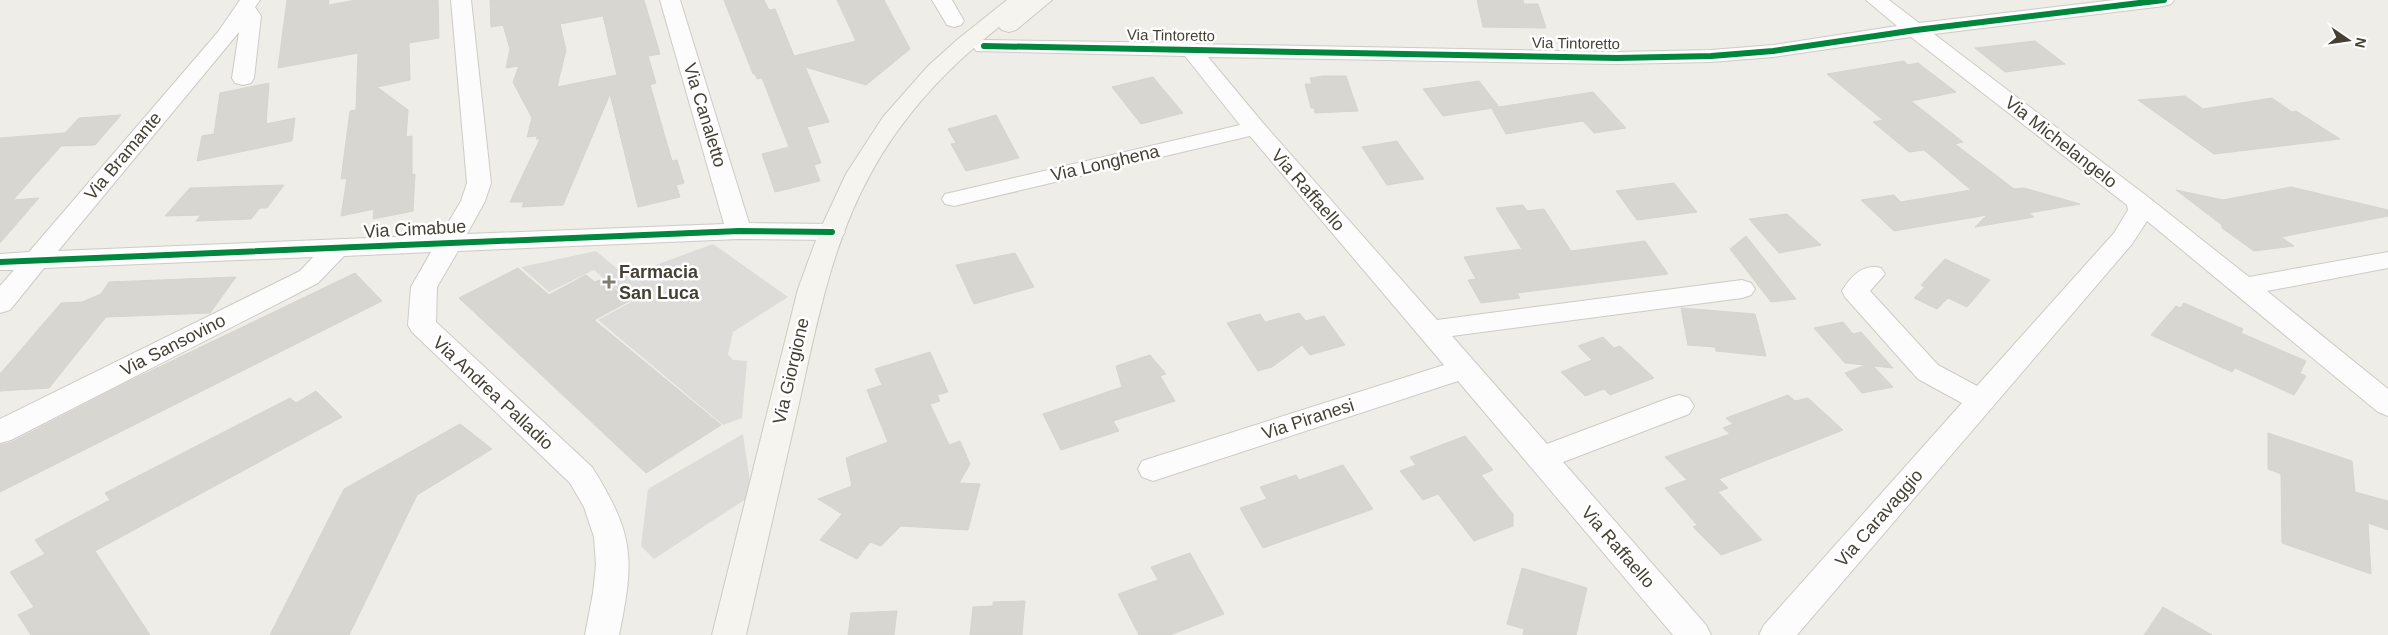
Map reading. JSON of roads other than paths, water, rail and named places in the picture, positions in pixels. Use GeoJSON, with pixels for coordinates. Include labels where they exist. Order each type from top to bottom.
{"type":"FeatureCollection","features":[{"type":"Feature","properties":{"kind":"main road","name":"Via Giorgione"},"geometry":{"type":"LineString","coordinates":[[729,635],[811,289],[832,232],[858,174],[891,122],[936,70],[965,43],[1020,0]]}},
{"type":"Feature","properties":{"kind":"main road","name":"Via Giorgione"},"geometry":{"type":"LineString","coordinates":[[891,122],[1042,0]]}},
{"type":"Feature","properties":{"kind":"street","name":"Via Andrea Palladio"},"geometry":{"type":"LineString","coordinates":[[461,0],[479,182],[473,201],[424,288],[422,325],[581,475],[598,503],[607,522],[613,549],[612,578],[602,635]]}},
{"type":"Feature","properties":{"kind":"street","name":"Via Canaletto"},"geometry":{"type":"LineString","coordinates":[[670,0],[739,231]]}},
{"type":"Feature","properties":{"kind":"street"},"geometry":{"type":"LineString","coordinates":[[942,0],[954,21]]}},
{"type":"Feature","properties":{"kind":"street","name":"Via Michelangelo"},"geometry":{"type":"LineString","coordinates":[[1876,0],[2139,202],[2388,406]]}},
{"type":"Feature","properties":{"kind":"street","name":"Via Tintoretto"},"geometry":{"type":"LineString","coordinates":[[984,46],[1190,48],[1617,58],[1702,56],[1773,51],[1916,30],[2164,0]]}},
{"type":"Feature","properties":{"kind":"street"},"geometry":{"type":"LineString","coordinates":[[243,78],[251,16],[248,4]]}},
{"type":"Feature","properties":{"kind":"street","name":"Via Bramante"},"geometry":{"type":"LineString","coordinates":[[0,304],[225,36],[248,4]]}},
{"type":"Feature","properties":{"kind":"street","name":"Via Raffaello"},"geometry":{"type":"LineString","coordinates":[[1190,48],[1255,128],[1694,635]]}},
{"type":"Feature","properties":{"kind":"street","name":"Via Longhena"},"geometry":{"type":"LineString","coordinates":[[954,199],[1255,128]]}},
{"type":"Feature","properties":{"kind":"street","name":"Via Caravaggio"},"geometry":{"type":"LineString","coordinates":[[1776,635],[2123,238],[2141,210],[2139,202]]}},
{"type":"Feature","properties":{"kind":"street","name":"Via Cimabue"},"geometry":{"type":"LineString","coordinates":[[0,262],[739,231],[832,232]]}},
{"type":"Feature","properties":{"kind":"street","name":"Via Sansovino"},"geometry":{"type":"LineString","coordinates":[[0,432],[309,277],[337,248]]}},
{"type":"Feature","properties":{"kind":"street"},"geometry":{"type":"LineString","coordinates":[[2244,287],[2388,260]]}},
{"type":"Feature","properties":{"kind":"street"},"geometry":{"type":"LineString","coordinates":[[1872,274],[1855,292],[1928,372],[1982,400]]}},
{"type":"Feature","properties":{"kind":"street"},"geometry":{"type":"LineString","coordinates":[[1429,330],[1742,289]]}},
{"type":"Feature","properties":{"kind":"street","name":"Via Piranesi"},"geometry":{"type":"LineString","coordinates":[[1153,469],[1464,369]]}},
{"type":"Feature","properties":{"kind":"street"},"geometry":{"type":"LineString","coordinates":[[1542,458],[1679,406]]}},
{"type":"Feature","properties":{"kind":"place","name":"Farmacia San Luca"},"geometry":{"type":"Point","coordinates":[609,282]}}]}
